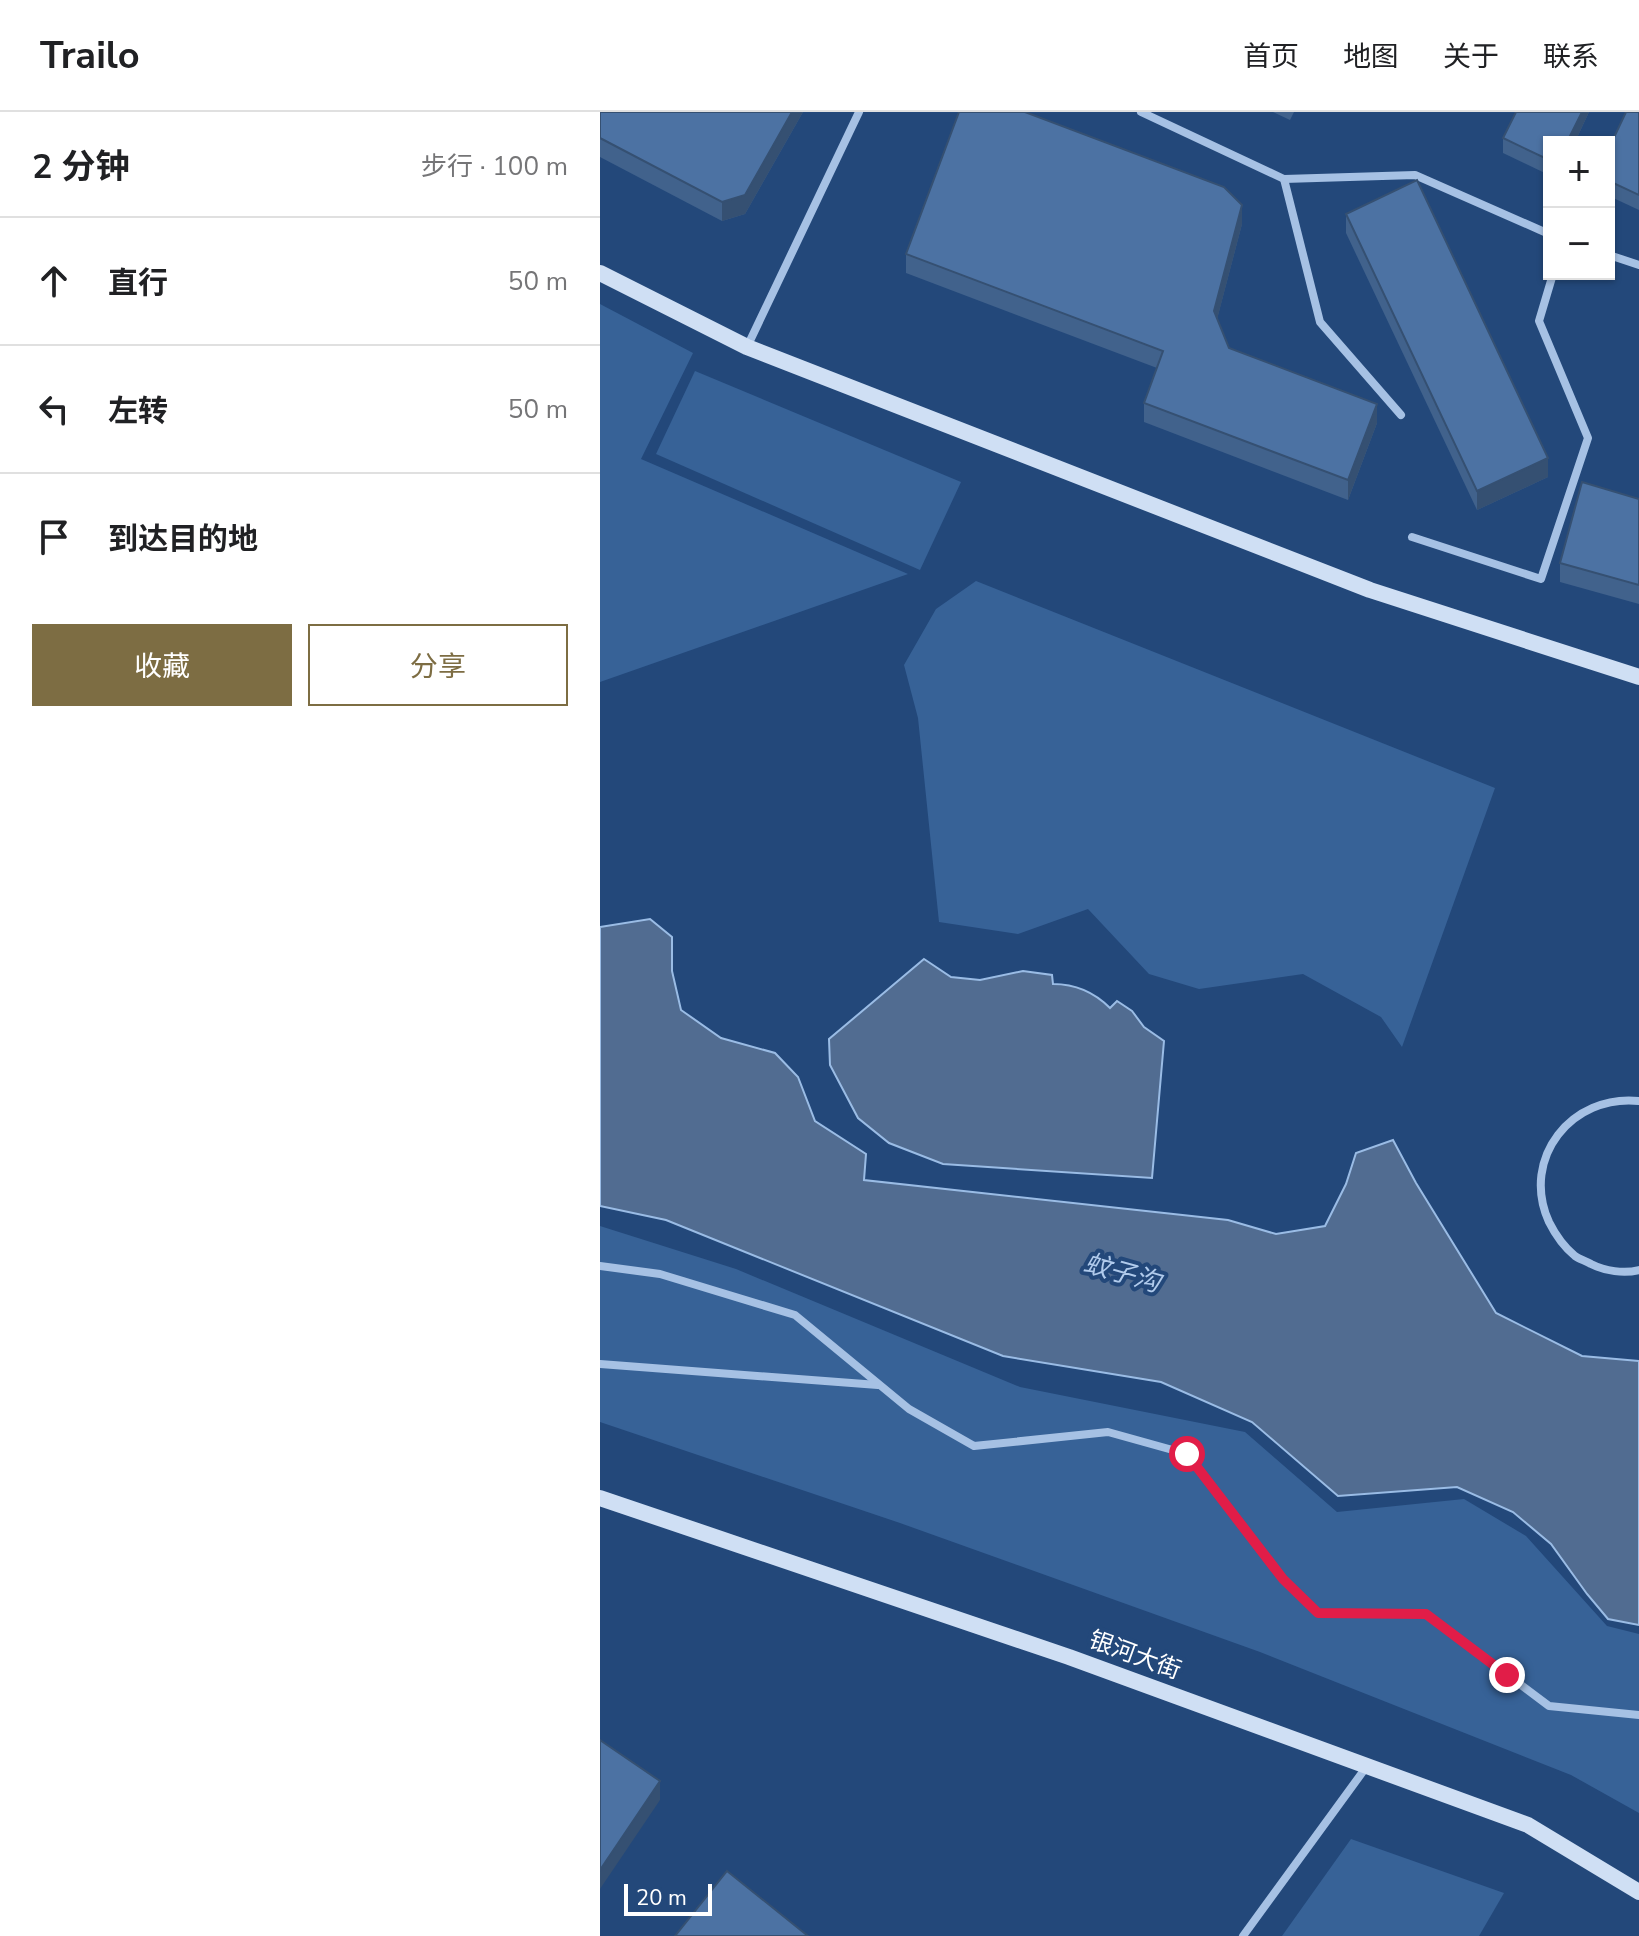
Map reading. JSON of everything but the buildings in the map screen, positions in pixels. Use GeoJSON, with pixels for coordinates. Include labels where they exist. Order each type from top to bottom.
{"type":"FeatureCollection","features":[{"type":"Feature","properties":{"kind":"street"},"geometry":{"type":"LineString","coordinates":[[747,347],[859,112]]}},
{"type":"Feature","properties":{"kind":"street"},"geometry":{"type":"LineString","coordinates":[[1141,112],[1284,179],[1415,175],[1543,231]]}},
{"type":"Feature","properties":{"kind":"street"},"geometry":{"type":"LineString","coordinates":[[1284,179],[1320,322],[1401,415]]}},
{"type":"Feature","properties":{"kind":"street"},"geometry":{"type":"LineString","coordinates":[[1615,257],[1639,265]]}},
{"type":"Feature","properties":{"kind":"street"},"geometry":{"type":"LineString","coordinates":[[600,273],[747,347],[1370,590],[1639,677]]}},
{"type":"Feature","properties":{"kind":"street"},"geometry":{"type":"LineString","coordinates":[[1412,537],[1541,579],[1588,438],[1539,321],[1551,280]]}},
{"type":"Feature","properties":{"kind":"street"},"geometry":{"type":"LineString","coordinates":[[1639,1101],[1609,1102],[1584,1111],[1562,1128],[1547,1151],[1540,1178],[1542,1208],[1555,1234],[1575,1256],[1601,1269],[1639,1270]]}},
{"type":"Feature","properties":{"kind":"street"},"geometry":{"type":"LineString","coordinates":[[600,1266],[660,1274],[795,1315],[909,1409],[974,1446],[1108,1432],[1187,1454],[1283,1579],[1318,1613],[1426,1614],[1549,1706],[1639,1715]]}},
{"type":"Feature","properties":{"kind":"street"},"geometry":{"type":"LineString","coordinates":[[600,1364],[880,1385]]}},
{"type":"Feature","properties":{"kind":"street","name":"银河大街"},"geometry":{"type":"LineString","coordinates":[[600,1498],[1069,1657],[1528,1825],[1639,1892]]}},
{"type":"Feature","properties":{"kind":"street"},"geometry":{"type":"LineString","coordinates":[[1243,1936],[1367,1766]]}},
{"type":"Feature","properties":{"kind":"shaded area"},"geometry":{"type":"Polygon","coordinates":[[[600,304],[693,353],[641,459],[908,574],[600,682],[600,304]]]}},
{"type":"Feature","properties":{"kind":"shaded area"},"geometry":{"type":"Polygon","coordinates":[[[695,371],[961,482],[920,570],[656,454],[695,371]]]}},
{"type":"Feature","properties":{"kind":"shaded area"},"geometry":{"type":"Polygon","coordinates":[[[976,581],[1495,788],[1402,1047],[1381,1017],[1303,974],[1199,989],[1149,974],[1088,909],[1018,934],[939,922],[918,718],[904,665],[936,609],[976,581]]]}},
{"type":"Feature","properties":{"kind":"shaded area"},"geometry":{"type":"Polygon","coordinates":[[[600,1226],[736,1269],[1020,1387],[1245,1432],[1337,1512],[1464,1499],[1526,1536],[1607,1626],[1639,1634],[1639,1813],[1571,1775],[1260,1652],[900,1523],[600,1422],[600,1226]]]}},
{"type":"Feature","properties":{"kind":"shaded area"},"geometry":{"type":"Polygon","coordinates":[[[1351,1839],[1504,1893],[1479,1936],[1282,1936],[1351,1839]]]}},
{"type":"Feature","properties":{"kind":"water","name":"蚊子沟"},"geometry":{"type":"Polygon","coordinates":[[[650,919],[672,937],[672,971],[681,1010],[721,1038],[775,1053],[798,1077],[815,1121],[866,1154],[864,1180],[1228,1220],[1276,1234],[1325,1226],[1346,1184],[1356,1153],[1393,1140],[1496,1313],[1582,1356],[1639,1361],[1639,1625],[1608,1619],[1551,1544],[1513,1512],[1457,1487],[1338,1496],[1252,1422],[1161,1382],[1003,1356],[666,1220],[600,1206],[600,927],[650,919]]]}},
{"type":"Feature","properties":{"kind":"water"},"geometry":{"type":"Polygon","coordinates":[[[924,959],[951,977],[980,980],[1023,971],[1052,975],[1053,984],[1084,990],[1110,1008],[1117,1001],[1164,1041],[1152,1178],[943,1164],[889,1143],[858,1118],[830,1065],[829,1039],[924,959]]]}},
{"type":"Feature","properties":{"kind":"route"},"geometry":{"type":"LineString","coordinates":[[1187,1454],[1283,1579],[1318,1613],[1426,1614],[1507,1675]]}}]}
